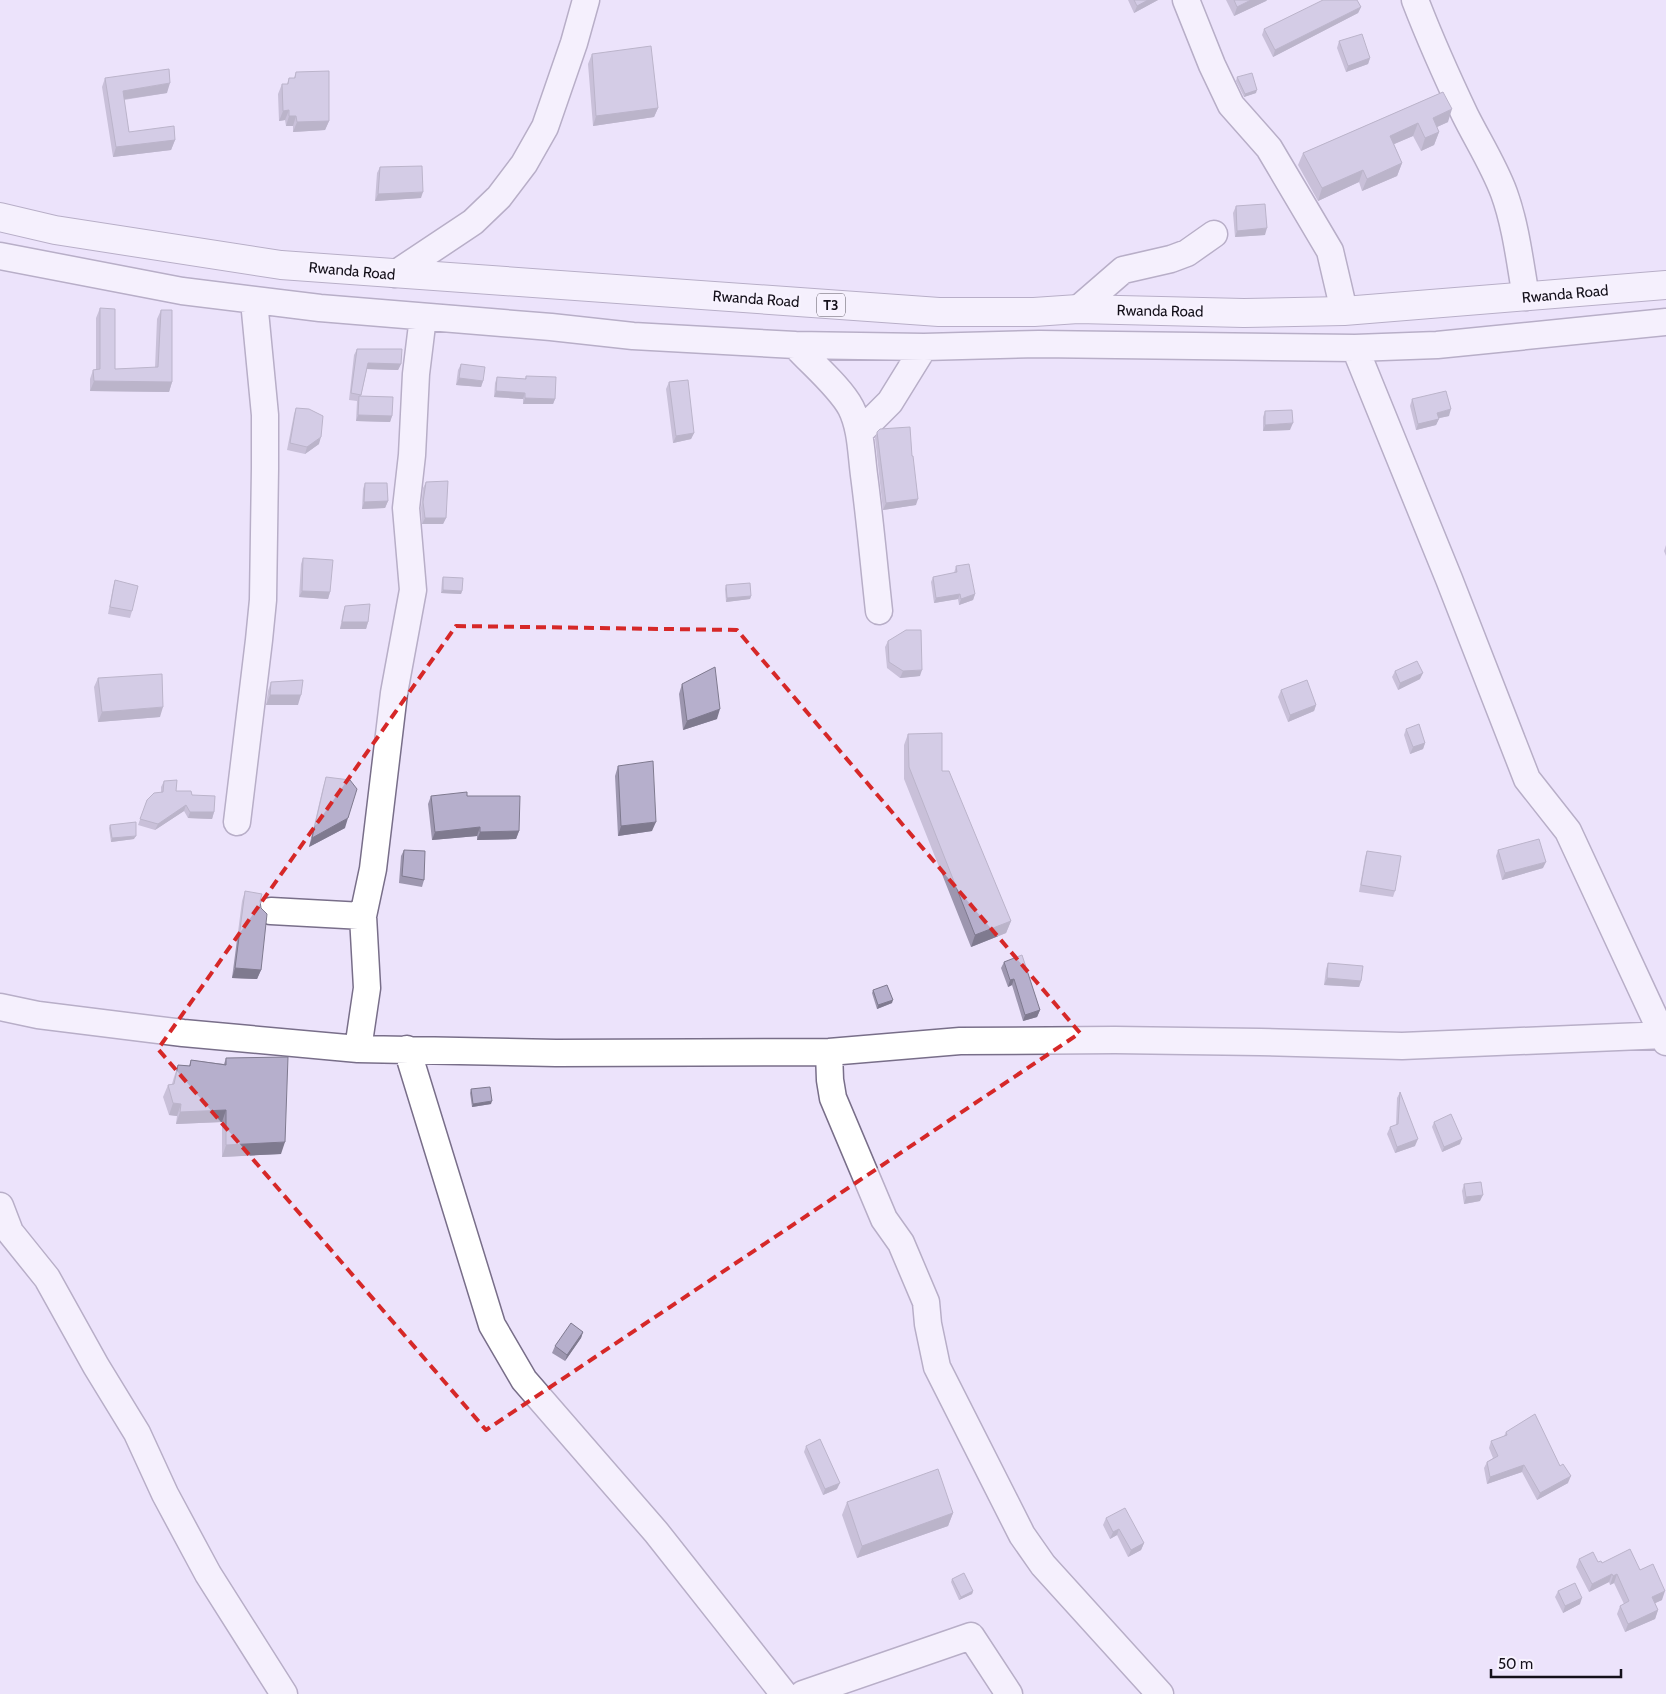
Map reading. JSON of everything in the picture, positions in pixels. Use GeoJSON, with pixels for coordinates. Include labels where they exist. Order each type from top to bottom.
{"type":"FeatureCollection","features":[{"type":"Feature","properties":{"kind":"highway","name":"Rwanda Road"},"geometry":{"type":"LineString","coordinates":[[0,217],[55,230],[281,265],[939,312],[1034,312],[1078,309],[1244,313],[1344,311],[1666,285]]}},
{"type":"Feature","properties":{"kind":"street"},"geometry":{"type":"LineString","coordinates":[[395,274],[473,222],[499,197],[524,164],[545,127],[574,43],[586,0]]}},
{"type":"Feature","properties":{"kind":"street"},"geometry":{"type":"LineString","coordinates":[[1186,0],[1212,65],[1231,105],[1269,148],[1330,251],[1344,311]]}},
{"type":"Feature","properties":{"kind":"street"},"geometry":{"type":"LineString","coordinates":[[1415,0],[1436,55],[1495,171],[1504,195],[1514,228],[1526,297]]}},
{"type":"Feature","properties":{"kind":"street"},"geometry":{"type":"LineString","coordinates":[[1078,309],[1123,270],[1171,259],[1187,253],[1214,234]]}},
{"type":"Feature","properties":{"kind":"street"},"geometry":{"type":"LineString","coordinates":[[0,256],[182,291],[254,301],[634,336],[795,345],[924,346],[1040,344],[1355,348],[1437,345],[1666,322]]}},
{"type":"Feature","properties":{"kind":"street"},"geometry":{"type":"LineString","coordinates":[[237,822],[263,600],[265,415],[254,301]]}},
{"type":"Feature","properties":{"kind":"street"},"geometry":{"type":"LineString","coordinates":[[358,1050],[367,988],[363,916],[373,869],[394,693],[413,590],[406,508],[412,455],[416,374],[424,317]]}},
{"type":"Feature","properties":{"kind":"street"},"geometry":{"type":"LineString","coordinates":[[795,345],[839,390],[850,407],[859,432],[879,611]]}},
{"type":"Feature","properties":{"kind":"street"},"geometry":{"type":"LineString","coordinates":[[859,432],[890,402],[924,346]]}},
{"type":"Feature","properties":{"kind":"street"},"geometry":{"type":"LineString","coordinates":[[0,1007],[38,1015],[173,1032],[358,1050],[829,1052],[960,1041],[1122,1040],[1402,1046],[1575,1038],[1665,1038],[1568,832],[1527,778],[1446,570],[1355,348]]}},
{"type":"Feature","properties":{"kind":"street"},"geometry":{"type":"LineString","coordinates":[[271,911],[363,916]]}},
{"type":"Feature","properties":{"kind":"street"},"geometry":{"type":"LineString","coordinates":[[407,1049],[492,1325],[519,1372],[656,1532],[784,1694]]}},
{"type":"Feature","properties":{"kind":"street"},"geometry":{"type":"LineString","coordinates":[[829,1052],[833,1098],[884,1219],[900,1243],[926,1302],[928,1324],[937,1367],[1022,1535],[1043,1565],[1160,1694]]}},
{"type":"Feature","properties":{"kind":"street"},"geometry":{"type":"LineString","coordinates":[[0,1206],[10,1232],[47,1278],[96,1366],[137,1433],[167,1499],[208,1574],[284,1694]]}},
{"type":"Feature","properties":{"kind":"street"},"geometry":{"type":"LineString","coordinates":[[803,1694],[971,1636],[1009,1694]]}},
{"type":"Feature","properties":{"kind":"highlighted area"},"geometry":{"type":"Polygon","coordinates":[[[456,626],[737,630],[1080,1033],[486,1430],[158,1049],[456,626]]]}},
{"type":"Feature","properties":{"kind":"building"},"geometry":{"type":"Polygon","coordinates":[[[1134,0],[1148,0],[1137,6],[1134,0]]]}},
{"type":"Feature","properties":{"kind":"building"},"geometry":{"type":"Polygon","coordinates":[[[1234,0],[1251,0],[1237,7],[1234,0]]]}},
{"type":"Feature","properties":{"kind":"building"},"geometry":{"type":"Polygon","coordinates":[[[1323,0],[1357,0],[1361,7],[1275,50],[1264,29],[1323,0]]]}},
{"type":"Feature","properties":{"kind":"building"},"geometry":{"type":"Polygon","coordinates":[[[1362,34],[1370,58],[1348,66],[1339,41],[1362,34]]]}},
{"type":"Feature","properties":{"kind":"building"},"geometry":{"type":"Polygon","coordinates":[[[651,46],[658,108],[596,116],[592,54],[651,46]]]}},
{"type":"Feature","properties":{"kind":"building"},"geometry":{"type":"Polygon","coordinates":[[[169,69],[170,83],[123,91],[129,132],[174,126],[175,140],[116,147],[105,78],[169,69]]]}},
{"type":"Feature","properties":{"kind":"building"},"geometry":{"type":"Polygon","coordinates":[[[329,71],[329,121],[297,122],[296,116],[289,116],[289,110],[283,111],[282,84],[288,84],[289,78],[295,78],[296,72],[329,71]]]}},
{"type":"Feature","properties":{"kind":"building"},"geometry":{"type":"Polygon","coordinates":[[[1252,73],[1257,90],[1245,94],[1237,77],[1252,73]]]}},
{"type":"Feature","properties":{"kind":"building"},"geometry":{"type":"Polygon","coordinates":[[[1443,92],[1452,109],[1433,118],[1439,132],[1425,138],[1418,123],[1390,136],[1402,163],[1367,179],[1363,170],[1322,188],[1303,153],[1443,92]]]}},
{"type":"Feature","properties":{"kind":"building"},"geometry":{"type":"Polygon","coordinates":[[[422,166],[423,192],[378,194],[380,167],[422,166]]]}},
{"type":"Feature","properties":{"kind":"building"},"geometry":{"type":"Polygon","coordinates":[[[1265,204],[1267,228],[1237,231],[1236,206],[1265,204]]]}},
{"type":"Feature","properties":{"kind":"building"},"geometry":{"type":"Polygon","coordinates":[[[100,308],[115,309],[115,369],[158,367],[161,310],[172,310],[172,382],[94,381],[93,370],[100,369],[100,308]]]}},
{"type":"Feature","properties":{"kind":"building"},"geometry":{"type":"Polygon","coordinates":[[[357,349],[402,349],[401,364],[368,363],[361,395],[351,393],[357,349]]]}},
{"type":"Feature","properties":{"kind":"building"},"geometry":{"type":"Polygon","coordinates":[[[461,364],[485,367],[483,381],[459,378],[461,364]]]}},
{"type":"Feature","properties":{"kind":"building"},"geometry":{"type":"Polygon","coordinates":[[[526,376],[556,377],[555,399],[525,398],[525,393],[496,391],[497,377],[526,379],[526,376]]]}},
{"type":"Feature","properties":{"kind":"building"},"geometry":{"type":"Polygon","coordinates":[[[688,380],[694,433],[676,436],[669,382],[688,380]]]}},
{"type":"Feature","properties":{"kind":"building"},"geometry":{"type":"Polygon","coordinates":[[[1446,391],[1451,409],[1437,413],[1439,419],[1418,424],[1412,399],[1446,391]]]}},
{"type":"Feature","properties":{"kind":"building"},"geometry":{"type":"Polygon","coordinates":[[[359,396],[393,397],[392,416],[358,415],[359,396]]]}},
{"type":"Feature","properties":{"kind":"building"},"geometry":{"type":"Polygon","coordinates":[[[296,408],[309,409],[323,416],[321,437],[307,447],[290,443],[296,408]]]}},
{"type":"Feature","properties":{"kind":"building"},"geometry":{"type":"Polygon","coordinates":[[[1292,410],[1293,423],[1265,425],[1265,411],[1292,410]]]}},
{"type":"Feature","properties":{"kind":"building"},"geometry":{"type":"Polygon","coordinates":[[[910,427],[918,499],[886,503],[877,432],[880,429],[910,427]]]}},
{"type":"Feature","properties":{"kind":"building"},"geometry":{"type":"Polygon","coordinates":[[[448,481],[446,518],[425,518],[423,502],[426,482],[448,481]]]}},
{"type":"Feature","properties":{"kind":"building"},"geometry":{"type":"Polygon","coordinates":[[[365,483],[387,483],[388,501],[364,502],[365,483]]]}},
{"type":"Feature","properties":{"kind":"building"},"geometry":{"type":"Polygon","coordinates":[[[303,558],[333,560],[330,592],[302,591],[303,558]]]}},
{"type":"Feature","properties":{"kind":"building"},"geometry":{"type":"Polygon","coordinates":[[[969,564],[975,594],[961,599],[960,594],[936,598],[933,577],[957,572],[956,566],[969,564]]]}},
{"type":"Feature","properties":{"kind":"building"},"geometry":{"type":"Polygon","coordinates":[[[443,577],[463,578],[462,591],[443,590],[443,577]]]}},
{"type":"Feature","properties":{"kind":"building"},"geometry":{"type":"Polygon","coordinates":[[[115,580],[138,586],[132,611],[110,607],[115,580]]]}},
{"type":"Feature","properties":{"kind":"building"},"geometry":{"type":"Polygon","coordinates":[[[750,583],[751,596],[727,598],[726,585],[750,583]]]}},
{"type":"Feature","properties":{"kind":"building"},"geometry":{"type":"Polygon","coordinates":[[[370,604],[368,622],[342,622],[345,606],[370,604]]]}},
{"type":"Feature","properties":{"kind":"building"},"geometry":{"type":"Polygon","coordinates":[[[906,630],[921,630],[922,670],[903,671],[889,662],[888,641],[906,630]]]}},
{"type":"Feature","properties":{"kind":"building"},"geometry":{"type":"Polygon","coordinates":[[[1417,661],[1423,673],[1400,683],[1395,671],[1417,661]]]}},
{"type":"Feature","properties":{"kind":"building"},"geometry":{"type":"Polygon","coordinates":[[[715,667],[720,709],[687,721],[682,684],[715,667]]]}},
{"type":"Feature","properties":{"kind":"building"},"geometry":{"type":"Polygon","coordinates":[[[162,674],[163,707],[102,712],[98,678],[162,674]]]}},
{"type":"Feature","properties":{"kind":"building"},"geometry":{"type":"Polygon","coordinates":[[[303,680],[301,695],[270,695],[271,682],[303,680]]]}},
{"type":"Feature","properties":{"kind":"building"},"geometry":{"type":"Polygon","coordinates":[[[1307,680],[1316,705],[1290,715],[1281,690],[1307,680]]]}},
{"type":"Feature","properties":{"kind":"building"},"geometry":{"type":"Polygon","coordinates":[[[1419,724],[1425,743],[1413,747],[1406,729],[1419,724]]]}},
{"type":"Feature","properties":{"kind":"building"},"geometry":{"type":"Polygon","coordinates":[[[942,733],[942,771],[949,771],[1011,921],[975,935],[909,767],[908,734],[942,733]]]}},
{"type":"Feature","properties":{"kind":"building"},"geometry":{"type":"Polygon","coordinates":[[[653,761],[656,822],[621,826],[618,766],[653,761]]]}},
{"type":"Feature","properties":{"kind":"building"},"geometry":{"type":"Polygon","coordinates":[[[326,777],[350,780],[357,789],[348,818],[312,838],[326,777]]]}},
{"type":"Feature","properties":{"kind":"building"},"geometry":{"type":"Polygon","coordinates":[[[177,780],[176,791],[191,791],[192,795],[215,796],[214,812],[190,812],[186,805],[158,824],[140,819],[147,800],[154,793],[163,792],[164,781],[177,780]]]}},
{"type":"Feature","properties":{"kind":"building"},"geometry":{"type":"Polygon","coordinates":[[[467,792],[467,796],[520,796],[519,831],[480,832],[480,827],[435,832],[431,796],[467,792]]]}},
{"type":"Feature","properties":{"kind":"building"},"geometry":{"type":"Polygon","coordinates":[[[136,822],[136,836],[112,838],[110,825],[136,822]]]}},
{"type":"Feature","properties":{"kind":"building"},"geometry":{"type":"Polygon","coordinates":[[[1539,839],[1546,862],[1505,873],[1498,850],[1539,839]]]}},
{"type":"Feature","properties":{"kind":"building"},"geometry":{"type":"Polygon","coordinates":[[[404,850],[425,851],[424,880],[402,876],[404,850]]]}},
{"type":"Feature","properties":{"kind":"building"},"geometry":{"type":"Polygon","coordinates":[[[1367,851],[1401,856],[1395,891],[1361,885],[1367,851]]]}},
{"type":"Feature","properties":{"kind":"building"},"geometry":{"type":"Polygon","coordinates":[[[245,891],[262,894],[261,908],[267,914],[261,970],[235,968],[245,891]]]}},
{"type":"Feature","properties":{"kind":"building"},"geometry":{"type":"Polygon","coordinates":[[[1022,955],[1040,1010],[1025,1015],[1014,979],[1010,980],[1004,962],[1022,955]]]}},
{"type":"Feature","properties":{"kind":"building"},"geometry":{"type":"Polygon","coordinates":[[[1328,963],[1363,966],[1361,981],[1327,978],[1328,963]]]}},
{"type":"Feature","properties":{"kind":"building"},"geometry":{"type":"Polygon","coordinates":[[[887,985],[893,1000],[878,1005],[873,990],[887,985]]]}},
{"type":"Feature","properties":{"kind":"building"},"geometry":{"type":"Polygon","coordinates":[[[288,1057],[285,1142],[226,1145],[226,1110],[180,1112],[181,1104],[173,1103],[168,1085],[174,1084],[178,1065],[190,1066],[191,1060],[226,1065],[226,1058],[288,1057]]]}},
{"type":"Feature","properties":{"kind":"building"},"geometry":{"type":"Polygon","coordinates":[[[490,1087],[492,1101],[473,1104],[471,1089],[490,1087]]]}},
{"type":"Feature","properties":{"kind":"building"},"geometry":{"type":"Polygon","coordinates":[[[1400,1092],[1418,1139],[1397,1147],[1390,1127],[1398,1124],[1400,1092]]]}},
{"type":"Feature","properties":{"kind":"building"},"geometry":{"type":"Polygon","coordinates":[[[1451,1114],[1462,1139],[1444,1147],[1434,1122],[1451,1114]]]}},
{"type":"Feature","properties":{"kind":"building"},"geometry":{"type":"Polygon","coordinates":[[[1481,1182],[1483,1195],[1466,1197],[1464,1184],[1481,1182]]]}},
{"type":"Feature","properties":{"kind":"building"},"geometry":{"type":"Polygon","coordinates":[[[571,1323],[583,1332],[567,1355],[555,1346],[571,1323]]]}},
{"type":"Feature","properties":{"kind":"building"},"geometry":{"type":"Polygon","coordinates":[[[1535,1414],[1560,1466],[1563,1464],[1571,1476],[1540,1493],[1524,1465],[1490,1477],[1487,1462],[1498,1456],[1491,1441],[1507,1435],[1506,1432],[1535,1414]]]}},
{"type":"Feature","properties":{"kind":"building"},"geometry":{"type":"Polygon","coordinates":[[[820,1439],[840,1483],[825,1489],[806,1446],[820,1439]]]}},
{"type":"Feature","properties":{"kind":"building"},"geometry":{"type":"Polygon","coordinates":[[[938,1469],[953,1513],[862,1546],[847,1502],[938,1469]]]}},
{"type":"Feature","properties":{"kind":"building"},"geometry":{"type":"Polygon","coordinates":[[[1125,1508],[1144,1543],[1131,1550],[1119,1529],[1113,1532],[1106,1518],[1125,1508]]]}},
{"type":"Feature","properties":{"kind":"building"},"geometry":{"type":"Polygon","coordinates":[[[1630,1549],[1640,1570],[1653,1564],[1665,1591],[1652,1597],[1658,1610],[1628,1624],[1620,1606],[1629,1601],[1617,1574],[1613,1576],[1612,1574],[1592,1584],[1579,1559],[1593,1552],[1598,1562],[1601,1561],[1602,1563],[1630,1549]]]}},
{"type":"Feature","properties":{"kind":"building"},"geometry":{"type":"Polygon","coordinates":[[[964,1573],[973,1591],[961,1597],[952,1579],[964,1573]]]}},
{"type":"Feature","properties":{"kind":"building"},"geometry":{"type":"Polygon","coordinates":[[[1575,1583],[1582,1598],[1565,1606],[1558,1591],[1575,1583]]]}}]}
